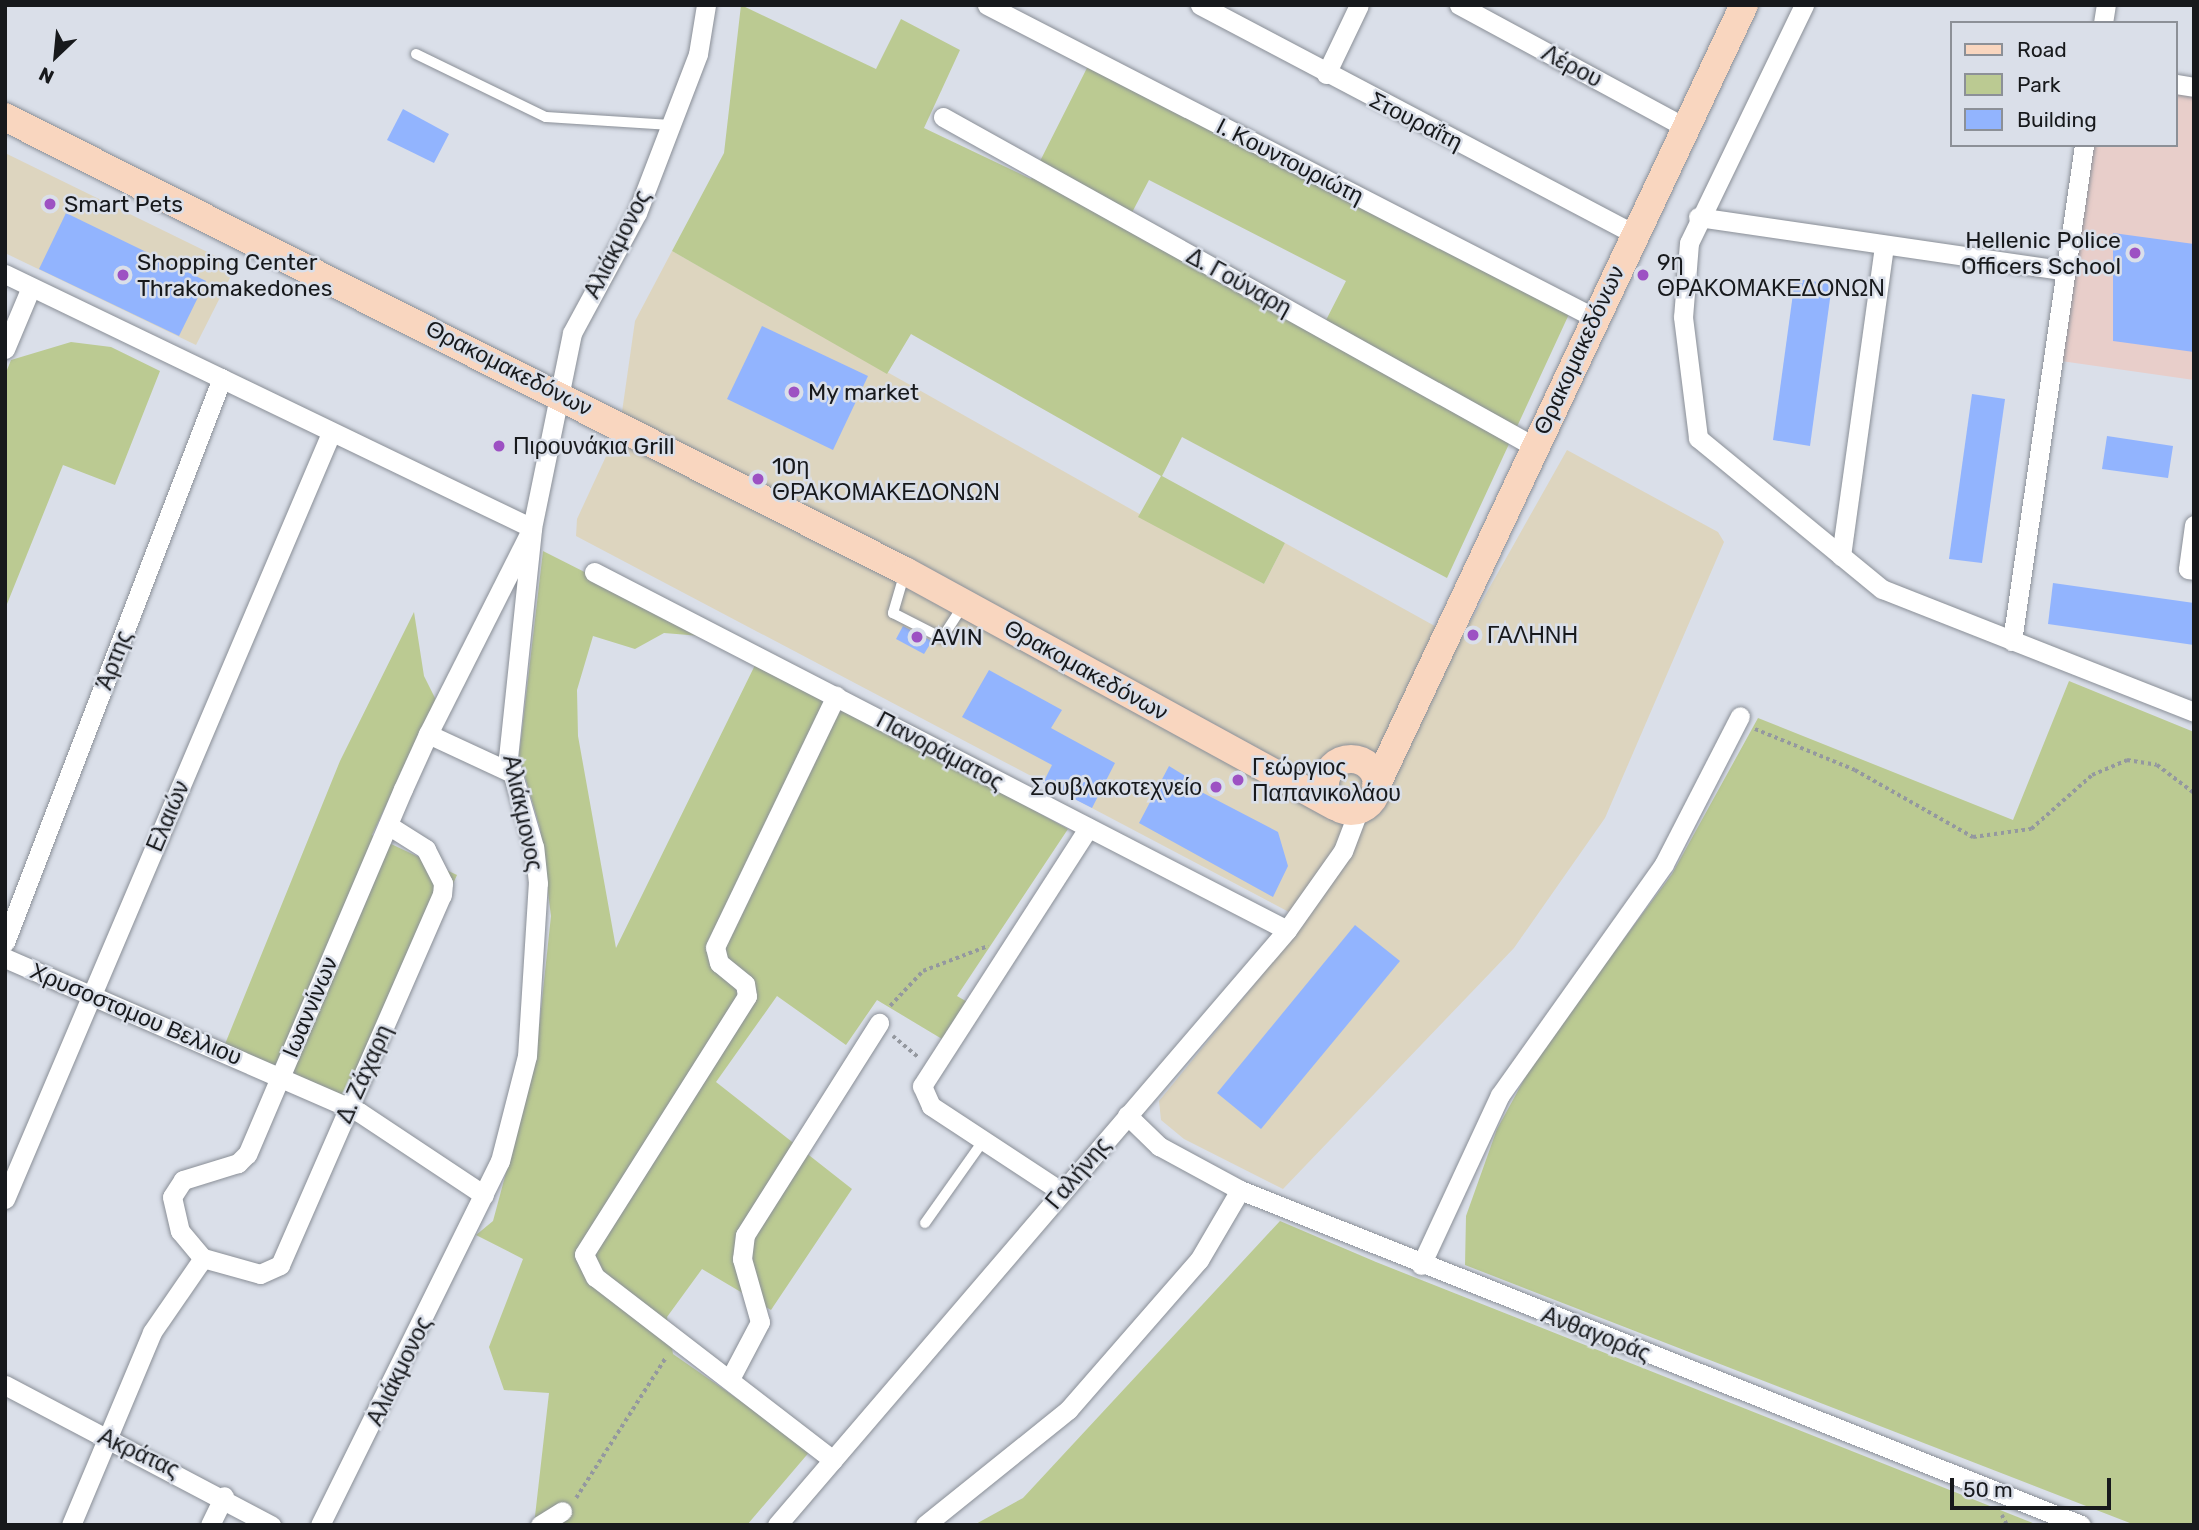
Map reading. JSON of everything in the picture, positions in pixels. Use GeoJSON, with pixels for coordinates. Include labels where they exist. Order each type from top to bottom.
{"type":"FeatureCollection","features":[{"type":"Feature","properties":{"kind":"main road","name":"Θρακομακεδόνων"},"geometry":{"type":"LineString","coordinates":[[5,117],[564,395],[965,603],[1266,769],[1347,808],[1376,786],[1593,317],[1744,5]]}},
{"type":"Feature","properties":{"kind":"main road","name":"Θρακομακεδόνων"},"geometry":{"type":"LineString","coordinates":[[1266,769],[1342,764],[1417,695]]}},
{"type":"Feature","properties":{"kind":"main road"},"geometry":{"type":"LineString","coordinates":[[1347,808],[1326,793],[1342,764],[1367,765],[1376,786]]}},
{"type":"Feature","properties":{"kind":"street","name":"Αλιάκμονος"},"geometry":{"type":"LineString","coordinates":[[320,1525],[500,1161],[527,1056],[538,925],[534,848],[510,772],[532,528],[564,395],[572,333],[637,213],[698,54],[706,5]]}},
{"type":"Feature","properties":{"kind":"street","name":"Ι. Κουντουριώτη"},"geometry":{"type":"LineString","coordinates":[[988,5],[1593,317]]}},
{"type":"Feature","properties":{"kind":"street","name":"Στουραΐτη"},"geometry":{"type":"LineString","coordinates":[[1200,5],[1326,74],[1633,233]]}},
{"type":"Feature","properties":{"kind":"street"},"geometry":{"type":"LineString","coordinates":[[1326,74],[1359,5]]}},
{"type":"Feature","properties":{"kind":"street","name":"Λέρου"},"geometry":{"type":"LineString","coordinates":[[1459,5],[1685,127]]}},
{"type":"Feature","properties":{"kind":"street"},"geometry":{"type":"LineString","coordinates":[[1804,5],[1698,217],[1687,256],[1683,317],[1698,438],[1890,593],[2194,712]]}},
{"type":"Feature","properties":{"kind":"street","name":"Δ. Γούναρη"},"geometry":{"type":"LineString","coordinates":[[943,117],[1535,447]]}},
{"type":"Feature","properties":{"kind":"street"},"geometry":{"type":"LineString","coordinates":[[2012,641],[2084,147]]}},
{"type":"Feature","properties":{"kind":"street"},"geometry":{"type":"LineString","coordinates":[[1698,217],[1884,247],[2066,271]]}},
{"type":"Feature","properties":{"kind":"street"},"geometry":{"type":"LineString","coordinates":[[1841,556],[1884,247]]}},
{"type":"Feature","properties":{"kind":"street"},"geometry":{"type":"LineString","coordinates":[[5,274],[532,528]]}},
{"type":"Feature","properties":{"kind":"street"},"geometry":{"type":"LineString","coordinates":[[5,349],[12,314],[31,286]]}},
{"type":"Feature","properties":{"kind":"street","name":"Άρτης"},"geometry":{"type":"LineString","coordinates":[[5,942],[222,379]]}},
{"type":"Feature","properties":{"kind":"street","name":"Ελαιών"},"geometry":{"type":"LineString","coordinates":[[5,1199],[331,433]]}},
{"type":"Feature","properties":{"kind":"street"},"geometry":{"type":"LineString","coordinates":[[2194,526],[2188,569],[2194,570]]}},
{"type":"Feature","properties":{"kind":"street","name":"Ιωαννίνων"},"geometry":{"type":"LineString","coordinates":[[203,1258],[180,1231],[172,1197],[183,1180],[238,1163],[247,1154],[428,734],[532,528]]}},
{"type":"Feature","properties":{"kind":"street","name":"Πανοράματος"},"geometry":{"type":"LineString","coordinates":[[594,572],[1287,930]]}},
{"type":"Feature","properties":{"kind":"street"},"geometry":{"type":"LineString","coordinates":[[833,1460],[683,1340],[595,1277],[586,1266],[586,1242],[747,996],[745,984],[719,963],[715,947],[836,696]]}},
{"type":"Feature","properties":{"kind":"street"},"geometry":{"type":"LineString","coordinates":[[1421,1265],[1500,1094],[1658,874],[1738,721]]}},
{"type":"Feature","properties":{"kind":"street"},"geometry":{"type":"LineString","coordinates":[[428,734],[510,772]]}},
{"type":"Feature","properties":{"kind":"street","name":"Γαλήνης"},"geometry":{"type":"LineString","coordinates":[[776,1525],[1287,930],[1343,851],[1347,808]]}},
{"type":"Feature","properties":{"kind":"street","name":"Δ. Ζάχαρη"},"geometry":{"type":"LineString","coordinates":[[203,1258],[260,1275],[280,1265],[442,895],[443,883],[426,849],[388,825]]}},
{"type":"Feature","properties":{"kind":"street"},"geometry":{"type":"LineString","coordinates":[[1062,1192],[983,1141],[925,1098],[922,1086],[1087,828]]}},
{"type":"Feature","properties":{"kind":"street","name":"Χρυσοστομου Βελλιου"},"geometry":{"type":"LineString","coordinates":[[5,958],[350,1108],[484,1195]]}},
{"type":"Feature","properties":{"kind":"street"},"geometry":{"type":"LineString","coordinates":[[731,1377],[760,1322],[742,1259],[745,1235],[879,1023]]}},
{"type":"Feature","properties":{"kind":"street","name":"Ανθαγοράς"},"geometry":{"type":"LineString","coordinates":[[1127,1115],[1159,1146],[1240,1190],[1421,1265],[2081,1525]]}},
{"type":"Feature","properties":{"kind":"street"},"geometry":{"type":"LineString","coordinates":[[925,1525],[1068,1410],[1199,1260],[1240,1190]]}},
{"type":"Feature","properties":{"kind":"street"},"geometry":{"type":"LineString","coordinates":[[71,1525],[105,1438],[152,1332],[203,1258]]}},
{"type":"Feature","properties":{"kind":"street","name":"Ακράτας"},"geometry":{"type":"LineString","coordinates":[[5,1385],[224,1496],[271,1525]]}},
{"type":"Feature","properties":{"kind":"street"},"geometry":{"type":"LineString","coordinates":[[210,1525],[224,1496]]}},
{"type":"Feature","properties":{"kind":"street"},"geometry":{"type":"LineString","coordinates":[[540,1525],[562,1511]]}},
{"type":"Feature","properties":{"kind":"lane"},"geometry":{"type":"LineString","coordinates":[[415,54],[546,117],[640,118],[672,125]]}},
{"type":"Feature","properties":{"kind":"lane"},"geometry":{"type":"LineString","coordinates":[[905,572],[894,612],[942,638],[965,603]]}},
{"type":"Feature","properties":{"kind":"lane"},"geometry":{"type":"LineString","coordinates":[[925,1223],[983,1141]]}},
{"type":"Feature","properties":{"kind":"path"},"geometry":{"type":"LineString","coordinates":[[1738,721],[1855,770],[1973,837],[2031,829],[2092,775],[2127,760],[2157,765],[2194,793]]}},
{"type":"Feature","properties":{"kind":"path"},"geometry":{"type":"LineString","coordinates":[[932,1067],[879,1023],[923,971],[1016,938]]}},
{"type":"Feature","properties":{"kind":"path"},"geometry":{"type":"LineString","coordinates":[[562,1511],[645,1382],[683,1340]]}},
{"type":"Feature","properties":{"kind":"shaded area","name":"Hellenic Police Officers School"},"geometry":{"type":"Polygon","coordinates":[[[2178,91],[2194,94],[2194,380],[2061,361],[2092,147],[2178,147],[2178,91]]]}},
{"type":"Feature","properties":{"kind":"shaded area"},"geometry":{"type":"Polygon","coordinates":[[[5,153],[236,266],[196,345],[5,253],[5,153]]]}},
{"type":"Feature","properties":{"kind":"shaded area"},"geometry":{"type":"Polygon","coordinates":[[[672,251],[1264,584],[1285,543],[1460,640],[1567,450],[1718,532],[1724,542],[1605,818],[1514,948],[1283,1189],[1184,1139],[1161,1120],[1159,1101],[1306,921],[576,536],[577,519],[620,426],[635,321],[672,251]]]}},
{"type":"Feature","properties":{"kind":"green space"},"geometry":{"type":"Polygon","coordinates":[[[741,5],[876,69],[901,19],[960,50],[924,128],[1031,179],[1090,62],[1570,312],[1447,578],[1182,437],[1162,476],[1285,543],[1264,584],[1138,517],[1161,476],[911,334],[887,374],[672,251],[724,153],[741,5]],[[1149,180],[1126,224],[1323,326],[1346,281],[1149,180]]]}},
{"type":"Feature","properties":{"kind":"green space"},"geometry":{"type":"Polygon","coordinates":[[[71,342],[111,347],[160,371],[115,485],[63,465],[5,609],[5,375],[11,360],[71,342]]]}},
{"type":"Feature","properties":{"kind":"green space"},"geometry":{"type":"Polygon","coordinates":[[[543,551],[713,637],[664,633],[635,649],[593,636],[577,690],[578,736],[616,948],[758,659],[1068,829],[957,996],[976,1007],[952,1045],[877,1000],[846,1045],[777,996],[716,1082],[852,1189],[771,1310],[702,1269],[667,1317],[673,1354],[811,1450],[747,1525],[534,1525],[549,1393],[504,1390],[489,1347],[523,1259],[476,1235],[493,1221],[535,1065],[551,916],[540,828],[519,756],[543,551]]]}},
{"type":"Feature","properties":{"kind":"green space"},"geometry":{"type":"Polygon","coordinates":[[[414,612],[424,676],[436,700],[372,835],[457,875],[356,1102],[225,1044],[340,761],[414,612]]]}},
{"type":"Feature","properties":{"kind":"green space"},"geometry":{"type":"Polygon","coordinates":[[[2069,681],[2194,732],[2194,1525],[2135,1525],[1465,1265],[1466,1216],[1497,1129],[1537,1056],[1672,874],[1758,718],[2013,820],[2069,681]]]}},
{"type":"Feature","properties":{"kind":"green space"},"geometry":{"type":"Polygon","coordinates":[[[1280,1221],[1376,1262],[2038,1525],[974,1525],[1023,1498],[1280,1221]]]}},
{"type":"Feature","properties":{"kind":"building"},"geometry":{"type":"Polygon","coordinates":[[[403,109],[449,134],[434,163],[387,140],[403,109]]]}},
{"type":"Feature","properties":{"kind":"building","name":"Shopping Center Thrakomakedones"},"geometry":{"type":"Polygon","coordinates":[[[66,213],[206,281],[179,336],[39,269],[66,213]]]}},
{"type":"Feature","properties":{"kind":"building"},"geometry":{"type":"Polygon","coordinates":[[[2113,233],[2194,244],[2194,352],[2113,341],[2113,233]]]}},
{"type":"Feature","properties":{"kind":"building"},"geometry":{"type":"Polygon","coordinates":[[[1795,279],[1832,284],[1810,446],[1773,440],[1795,279]]]}},
{"type":"Feature","properties":{"kind":"building"},"geometry":{"type":"Polygon","coordinates":[[[762,326],[868,376],[833,450],[727,399],[762,326]]]}},
{"type":"Feature","properties":{"kind":"building"},"geometry":{"type":"Polygon","coordinates":[[[1972,394],[2005,399],[1982,563],[1949,559],[1972,394]]]}},
{"type":"Feature","properties":{"kind":"building"},"geometry":{"type":"Polygon","coordinates":[[[2107,436],[2173,446],[2168,478],[2102,469],[2107,436]]]}},
{"type":"Feature","properties":{"kind":"building"},"geometry":{"type":"Polygon","coordinates":[[[2053,583],[2194,603],[2194,645],[2048,624],[2053,583]]]}},
{"type":"Feature","properties":{"kind":"building"},"geometry":{"type":"Polygon","coordinates":[[[903,626],[932,641],[924,654],[896,639],[903,626]]]}},
{"type":"Feature","properties":{"kind":"building"},"geometry":{"type":"Polygon","coordinates":[[[989,670],[1062,710],[1051,728],[1115,763],[1092,808],[1043,783],[1052,765],[962,717],[989,670]]]}},
{"type":"Feature","properties":{"kind":"building"},"geometry":{"type":"Polygon","coordinates":[[[1169,766],[1187,777],[1184,783],[1278,832],[1288,866],[1273,897],[1139,823],[1169,766]]]}},
{"type":"Feature","properties":{"kind":"building"},"geometry":{"type":"Polygon","coordinates":[[[1355,925],[1400,961],[1261,1129],[1217,1093],[1355,925]]]}},
{"type":"Feature","properties":{"kind":"place","name":"Smart Pets"},"geometry":{"type":"Point","coordinates":[50,204]}},
{"type":"Feature","properties":{"kind":"place","name":"Hellenic Police Officers School"},"geometry":{"type":"Point","coordinates":[2135,253]}},
{"type":"Feature","properties":{"kind":"place","name":"Shopping Center Thrakomakedones"},"geometry":{"type":"Point","coordinates":[123,275]}},
{"type":"Feature","properties":{"kind":"place","name":"9η ΘΡΑΚΟΜΑΚΕΔΟΝΩΝ"},"geometry":{"type":"Point","coordinates":[1643,275]}},
{"type":"Feature","properties":{"kind":"place","name":"My market"},"geometry":{"type":"Point","coordinates":[794,392]}},
{"type":"Feature","properties":{"kind":"place","name":"Πιρουνάκια Grill"},"geometry":{"type":"Point","coordinates":[499,446]}},
{"type":"Feature","properties":{"kind":"place","name":"10η ΘΡΑΚΟΜΑΚΕΔΟΝΩΝ"},"geometry":{"type":"Point","coordinates":[758,479]}},
{"type":"Feature","properties":{"kind":"place","name":"ΓΑΛΗΝΗ"},"geometry":{"type":"Point","coordinates":[1473,635]}},
{"type":"Feature","properties":{"kind":"place","name":"AVIN"},"geometry":{"type":"Point","coordinates":[917,637]}},
{"type":"Feature","properties":{"kind":"place","name":"Γεώργιος Παπανικολάου"},"geometry":{"type":"Point","coordinates":[1238,780]}},
{"type":"Feature","properties":{"kind":"place","name":"Σουβλακοτεχνείο"},"geometry":{"type":"Point","coordinates":[1216,787]}}]}
